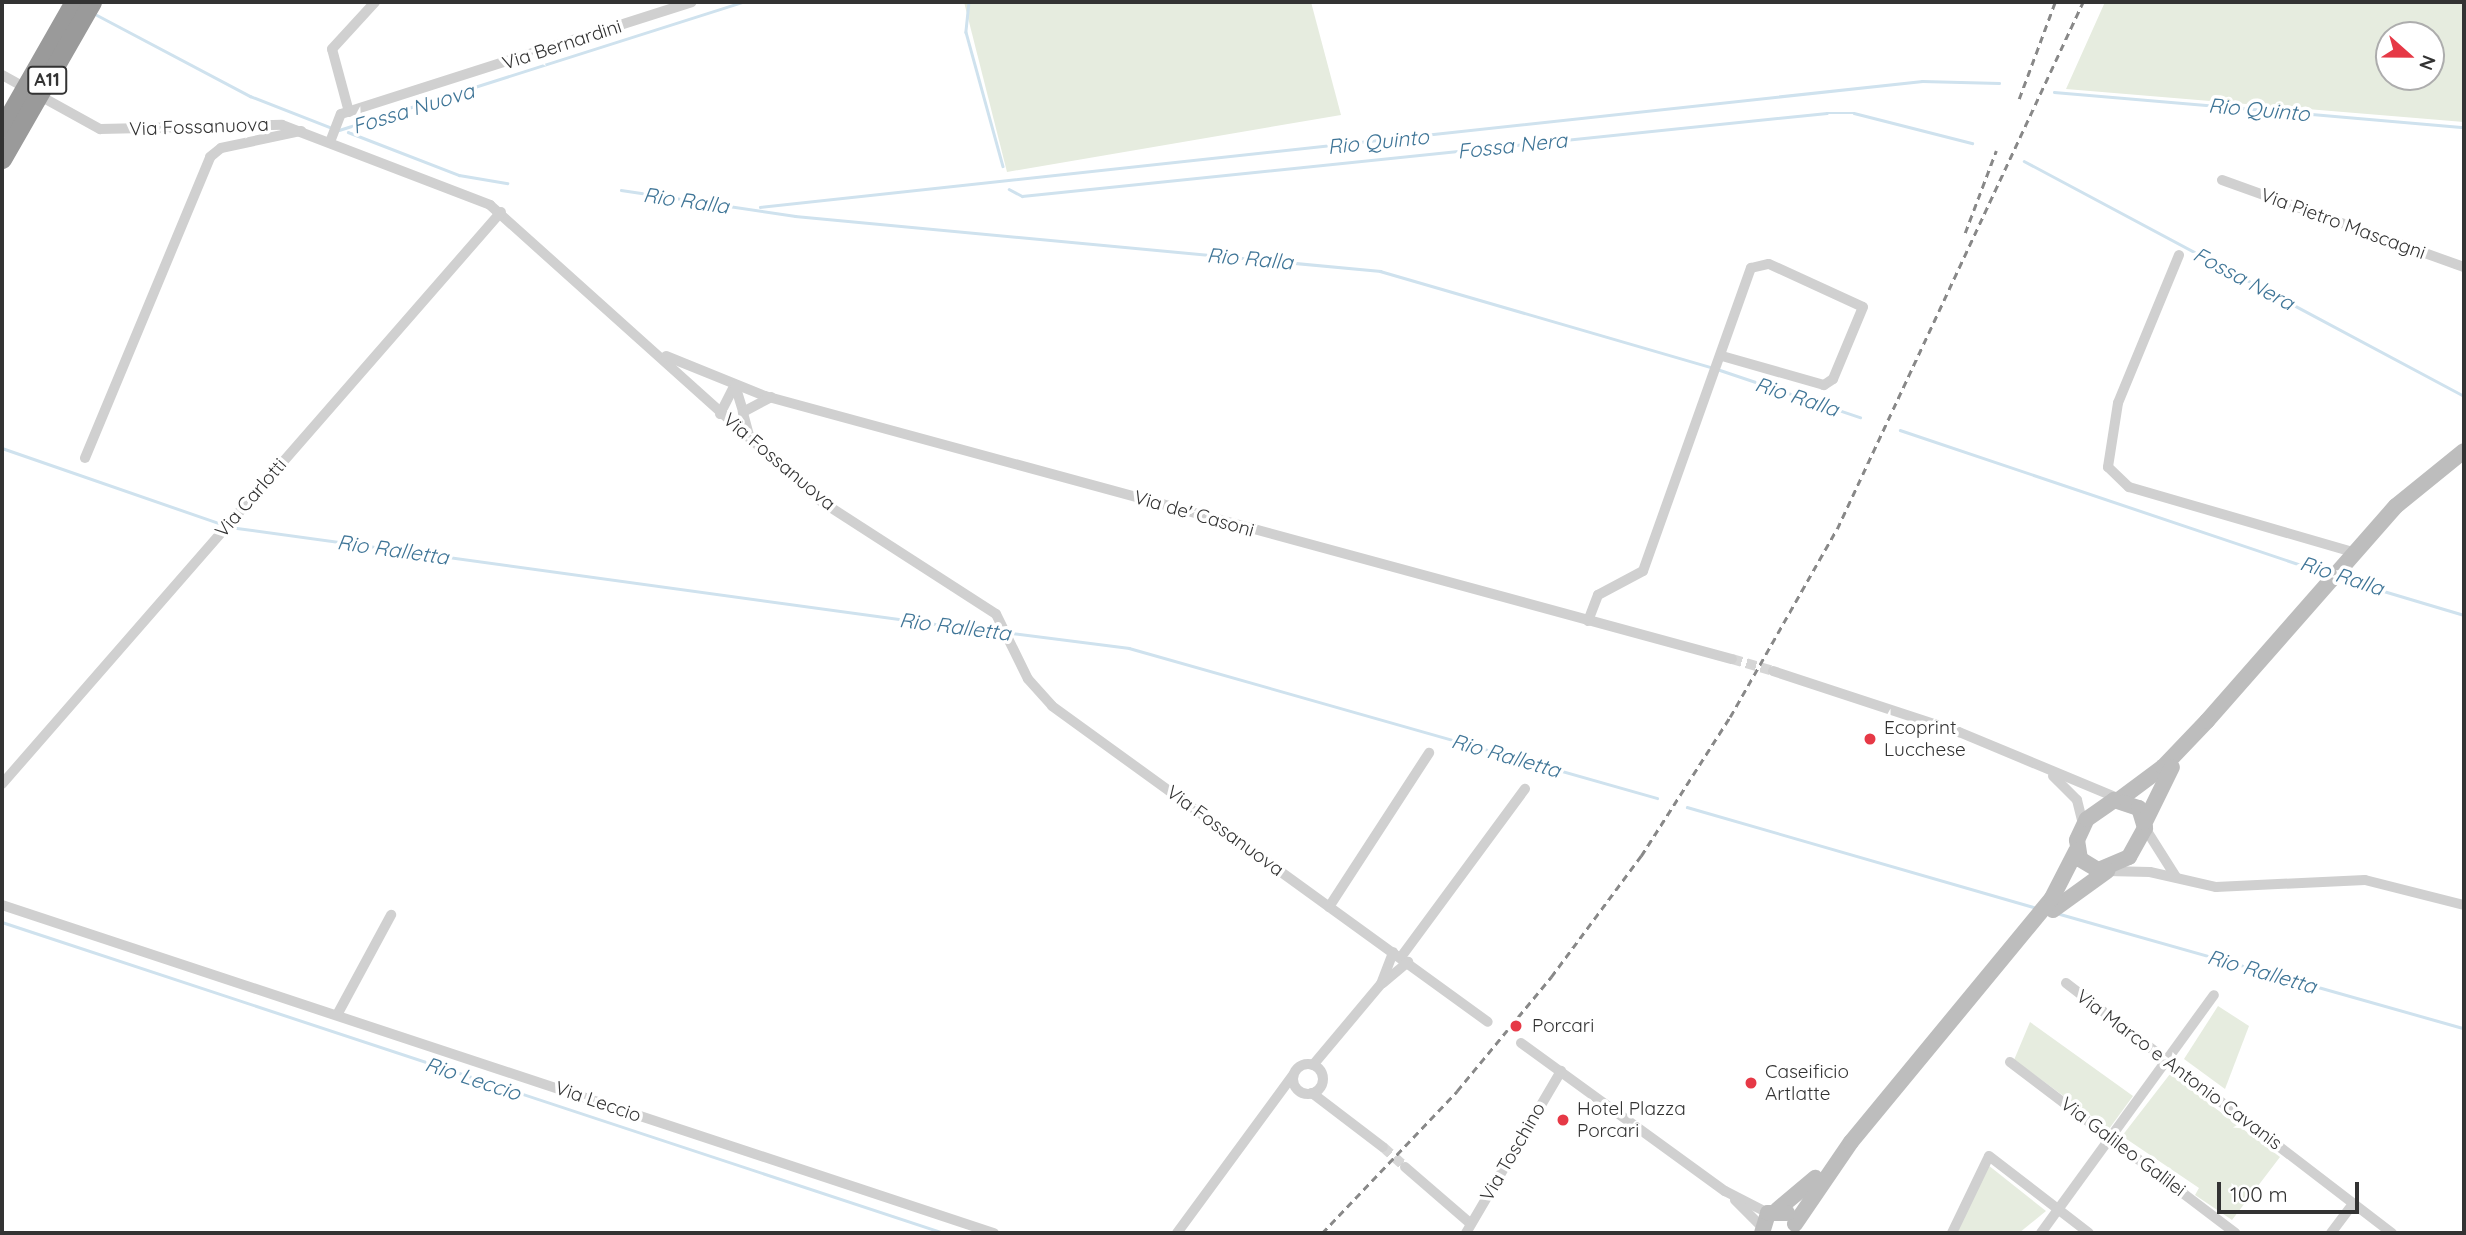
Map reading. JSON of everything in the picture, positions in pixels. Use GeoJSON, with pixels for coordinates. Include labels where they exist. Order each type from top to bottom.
{"type":"FeatureCollection","features":[{"type":"Feature","properties":{"kind":"highway","name":"A11"},"geometry":{"type":"LineString","coordinates":[[2,128],[74,2]]}},
{"type":"Feature","properties":{"kind":"highway","name":"A11"},"geometry":{"type":"LineString","coordinates":[[2,159],[92,2]]}},
{"type":"Feature","properties":{"kind":"main road"},"geometry":{"type":"LineString","coordinates":[[1765,1224],[1851,1142],[2010,954],[2059,889],[2076,850],[2083,824],[2164,767],[2396,506],[2464,451]]}},
{"type":"Feature","properties":{"kind":"main road"},"geometry":{"type":"LineString","coordinates":[[2010,954],[2070,894],[2134,851],[2166,776],[2207,721]]}},
{"type":"Feature","properties":{"kind":"main road"},"geometry":{"type":"LineString","coordinates":[[2120,799],[2139,808],[2145,825]]}},
{"type":"Feature","properties":{"kind":"main road"},"geometry":{"type":"LineString","coordinates":[[2076,850],[2085,864],[2107,871]]}},
{"type":"Feature","properties":{"kind":"main road"},"geometry":{"type":"LineString","coordinates":[[1765,1224],[1796,1230],[1851,1142]]}},
{"type":"Feature","properties":{"kind":"street"},"geometry":{"type":"LineString","coordinates":[[348,112],[332,49],[375,2]]}},
{"type":"Feature","properties":{"kind":"street","name":"Via Bernardini"},"geometry":{"type":"LineString","coordinates":[[332,133],[348,112],[692,2]]}},
{"type":"Feature","properties":{"kind":"street","name":"Via Fossanuova"},"geometry":{"type":"LineString","coordinates":[[2,75],[67,114],[100,129],[271,124],[301,131],[332,133],[452,186],[501,212],[661,353],[752,445],[816,498],[971,595],[1006,633],[1028,678],[1052,706],[1488,1022]]}},
{"type":"Feature","properties":{"kind":"street"},"geometry":{"type":"LineString","coordinates":[[85,458],[210,157],[221,148],[301,131]]}},
{"type":"Feature","properties":{"kind":"street","name":"Via Pietro Mascagni"},"geometry":{"type":"LineString","coordinates":[[2222,180],[2464,267]]}},
{"type":"Feature","properties":{"kind":"street","name":"Via Carlotti"},"geometry":{"type":"LineString","coordinates":[[2,784],[501,212]]}},
{"type":"Feature","properties":{"kind":"street"},"geometry":{"type":"LineString","coordinates":[[2179,255],[2119,403],[2108,467],[2129,487],[2353,552]]}},
{"type":"Feature","properties":{"kind":"street"},"geometry":{"type":"LineString","coordinates":[[1588,621],[1598,595],[1643,571],[1721,358],[1745,280],[1760,265],[1856,298],[1863,307],[1833,379],[1824,385],[1721,358]]}},
{"type":"Feature","properties":{"kind":"street","name":"Via de' Casoni"},"geometry":{"type":"LineString","coordinates":[[661,353],[735,385],[771,397],[1732,659]]}},
{"type":"Feature","properties":{"kind":"street"},"geometry":{"type":"LineString","coordinates":[[735,385],[752,445]]}},
{"type":"Feature","properties":{"kind":"street"},"geometry":{"type":"LineString","coordinates":[[720,414],[735,385]]}},
{"type":"Feature","properties":{"kind":"street"},"geometry":{"type":"LineString","coordinates":[[743,412],[771,397]]}},
{"type":"Feature","properties":{"kind":"street"},"geometry":{"type":"LineString","coordinates":[[1773,671],[1912,715],[2120,799]]}},
{"type":"Feature","properties":{"kind":"street"},"geometry":{"type":"LineString","coordinates":[[1329,907],[1429,753]]}},
{"type":"Feature","properties":{"kind":"street"},"geometry":{"type":"LineString","coordinates":[[2043,768],[2072,793],[2083,824]]}},
{"type":"Feature","properties":{"kind":"street"},"geometry":{"type":"LineString","coordinates":[[1312,1094],[1335,1042],[1525,789]]}},
{"type":"Feature","properties":{"kind":"street"},"geometry":{"type":"LineString","coordinates":[[2145,825],[2157,857],[2178,879]]}},
{"type":"Feature","properties":{"kind":"street"},"geometry":{"type":"LineString","coordinates":[[2107,871],[2178,879],[2216,887],[2365,880],[2464,905]]}},
{"type":"Feature","properties":{"kind":"street","name":"Via Leccio"},"geometry":{"type":"LineString","coordinates":[[2,905],[995,1233]]}},
{"type":"Feature","properties":{"kind":"street"},"geometry":{"type":"LineString","coordinates":[[337,1015],[391,915]]}},
{"type":"Feature","properties":{"kind":"street"},"geometry":{"type":"LineString","coordinates":[[1380,984],[1400,957]]}},
{"type":"Feature","properties":{"kind":"street","name":"Via Marco e Antonio Cavanis"},"geometry":{"type":"LineString","coordinates":[[2066,983],[2392,1233]]}},
{"type":"Feature","properties":{"kind":"street"},"geometry":{"type":"LineString","coordinates":[[2041,1233],[2168,1063],[2214,995]]}},
{"type":"Feature","properties":{"kind":"street"},"geometry":{"type":"LineString","coordinates":[[1521,1043],[1725,1191],[1765,1224]]}},
{"type":"Feature","properties":{"kind":"street","name":"Via Galileo Galilei"},"geometry":{"type":"LineString","coordinates":[[2010,1062],[2235,1233]]}},
{"type":"Feature","properties":{"kind":"street","name":"Via Toschino"},"geometry":{"type":"LineString","coordinates":[[1468,1228],[1561,1070]]}},
{"type":"Feature","properties":{"kind":"street"},"geometry":{"type":"LineString","coordinates":[[1177,1233],[1293,1075],[1319,1073]]}},
{"type":"Feature","properties":{"kind":"street"},"geometry":{"type":"LineString","coordinates":[[1319,1073],[1336,1106]]}},
{"type":"Feature","properties":{"kind":"street"},"geometry":{"type":"LineString","coordinates":[[1293,1075],[1297,1089]]}},
{"type":"Feature","properties":{"kind":"street"},"geometry":{"type":"LineString","coordinates":[[1272,1104],[1297,1089],[1312,1094],[1336,1106],[1383,1147]]}},
{"type":"Feature","properties":{"kind":"street"},"geometry":{"type":"LineString","coordinates":[[1952,1233],[1989,1156],[2089,1233]]}},
{"type":"Feature","properties":{"kind":"street"},"geometry":{"type":"LineString","coordinates":[[1405,1167],[1468,1228]]}},
{"type":"Feature","properties":{"kind":"street"},"geometry":{"type":"LineString","coordinates":[[2331,1233],[2353,1204]]}},
{"type":"Feature","properties":{"kind":"shaded area"},"geometry":{"type":"Polygon","coordinates":[[[964,2],[1311,2],[1341,115],[1007,172],[964,2]]]}},
{"type":"Feature","properties":{"kind":"shaded area"},"geometry":{"type":"Polygon","coordinates":[[[2105,2],[2464,2],[2464,122],[2066,89],[2105,2]]]}},
{"type":"Feature","properties":{"kind":"shaded area"},"geometry":{"type":"Polygon","coordinates":[[[2218,1006],[2249,1026],[2225,1089],[2184,1059],[2218,1006]]]}},
{"type":"Feature","properties":{"kind":"shaded area"},"geometry":{"type":"Polygon","coordinates":[[[2030,1022],[2133,1096],[2109,1129],[2014,1060],[2030,1022]]]}},
{"type":"Feature","properties":{"kind":"shaded area"},"geometry":{"type":"Polygon","coordinates":[[[2170,1074],[2280,1157],[2232,1220],[2195,1195],[2199,1188],[2122,1136],[2170,1074]]]}},
{"type":"Feature","properties":{"kind":"shaded area"},"geometry":{"type":"Polygon","coordinates":[[[1988,1165],[2046,1211],[2019,1233],[1957,1233],[1988,1165]]]}},
{"type":"Feature","properties":{"kind":"waterway","name":"Fossa Nuova"},"geometry":{"type":"LineString","coordinates":[[339,130],[742,2]]}},
{"type":"Feature","properties":{"kind":"waterway","name":"Fossa Nera"},"geometry":{"type":"LineString","coordinates":[[969,2],[966,32],[1003,166]]}},
{"type":"Feature","properties":{"kind":"waterway","name":"Fossa Nuova"},"geometry":{"type":"LineString","coordinates":[[97,15],[250,96],[332,128]]}},
{"type":"Feature","properties":{"kind":"waterway","name":"Rio Quinto"},"geometry":{"type":"LineString","coordinates":[[760,207],[1922,81],[1999,83]]}},
{"type":"Feature","properties":{"kind":"waterway","name":"Rio Quinto"},"geometry":{"type":"LineString","coordinates":[[2054,92],[2464,127]]}},
{"type":"Feature","properties":{"kind":"waterway","name":"Fossa Nera"},"geometry":{"type":"LineString","coordinates":[[1009,189],[1022,196],[1827,113],[1854,113],[1972,143]]}},
{"type":"Feature","properties":{"kind":"waterway","name":"Rio Ralla"},"geometry":{"type":"LineString","coordinates":[[348,132],[459,175],[507,183]]}},
{"type":"Feature","properties":{"kind":"waterway","name":"Fossa Nera"},"geometry":{"type":"LineString","coordinates":[[2024,161],[2464,396]]}},
{"type":"Feature","properties":{"kind":"waterway","name":"Rio Ralla"},"geometry":{"type":"LineString","coordinates":[[621,190],[795,216],[1380,271],[1710,367]]}},
{"type":"Feature","properties":{"kind":"waterway","name":"Rio Ralla"},"geometry":{"type":"LineString","coordinates":[[1717,369],[1860,417]]}},
{"type":"Feature","properties":{"kind":"waterway","name":"Rio Ralla"},"geometry":{"type":"LineString","coordinates":[[1900,430],[2327,574]]}},
{"type":"Feature","properties":{"kind":"waterway","name":"Rio Ralletta"},"geometry":{"type":"LineString","coordinates":[[2,448],[219,523]]}},
{"type":"Feature","properties":{"kind":"waterway","name":"Rio Ralletta"},"geometry":{"type":"LineString","coordinates":[[237,528],[1001,633]]}},
{"type":"Feature","properties":{"kind":"waterway","name":"Rio Ralla"},"geometry":{"type":"LineString","coordinates":[[2340,578],[2464,615]]}},
{"type":"Feature","properties":{"kind":"waterway","name":"Rio Ralletta"},"geometry":{"type":"LineString","coordinates":[[1011,633],[1129,648],[1657,798]]}},
{"type":"Feature","properties":{"kind":"waterway","name":"Rio Ralletta"},"geometry":{"type":"LineString","coordinates":[[1687,807],[2036,908]]}},
{"type":"Feature","properties":{"kind":"waterway","name":"Rio Ralletta"},"geometry":{"type":"LineString","coordinates":[[2060,914],[2464,1028]]}},
{"type":"Feature","properties":{"kind":"waterway","name":"Rio Leccio"},"geometry":{"type":"LineString","coordinates":[[2,922],[944,1233]]}},
{"type":"Feature","properties":{"kind":"tunnel"},"geometry":{"type":"LineString","coordinates":[[1732,659],[1773,671]]}},
{"type":"Feature","properties":{"kind":"tunnel"},"geometry":{"type":"LineString","coordinates":[[1383,1147],[1405,1167]]}},
{"type":"Feature","properties":{"kind":"railway"},"geometry":{"type":"LineString","coordinates":[[2019,99],[2055,2]]}},
{"type":"Feature","properties":{"kind":"railway"},"geometry":{"type":"LineString","coordinates":[[1322,1233],[1457,1091],[1551,977],[1641,856],[1730,717],[1837,529],[2083,2]]}},
{"type":"Feature","properties":{"kind":"railway"},"geometry":{"type":"LineString","coordinates":[[1965,233],[1996,151]]}},
{"type":"Feature","properties":{"kind":"place","name":"Ecoprint Lucchese"},"geometry":{"type":"Point","coordinates":[1870,739]}},
{"type":"Feature","properties":{"kind":"place","name":"Porcari"},"geometry":{"type":"Point","coordinates":[1516,1026]}},
{"type":"Feature","properties":{"kind":"place","name":"Caseificio Artlatte"},"geometry":{"type":"Point","coordinates":[1751,1083]}},
{"type":"Feature","properties":{"kind":"place","name":"Hotel Plazza Porcari"},"geometry":{"type":"Point","coordinates":[1563,1120]}}]}
